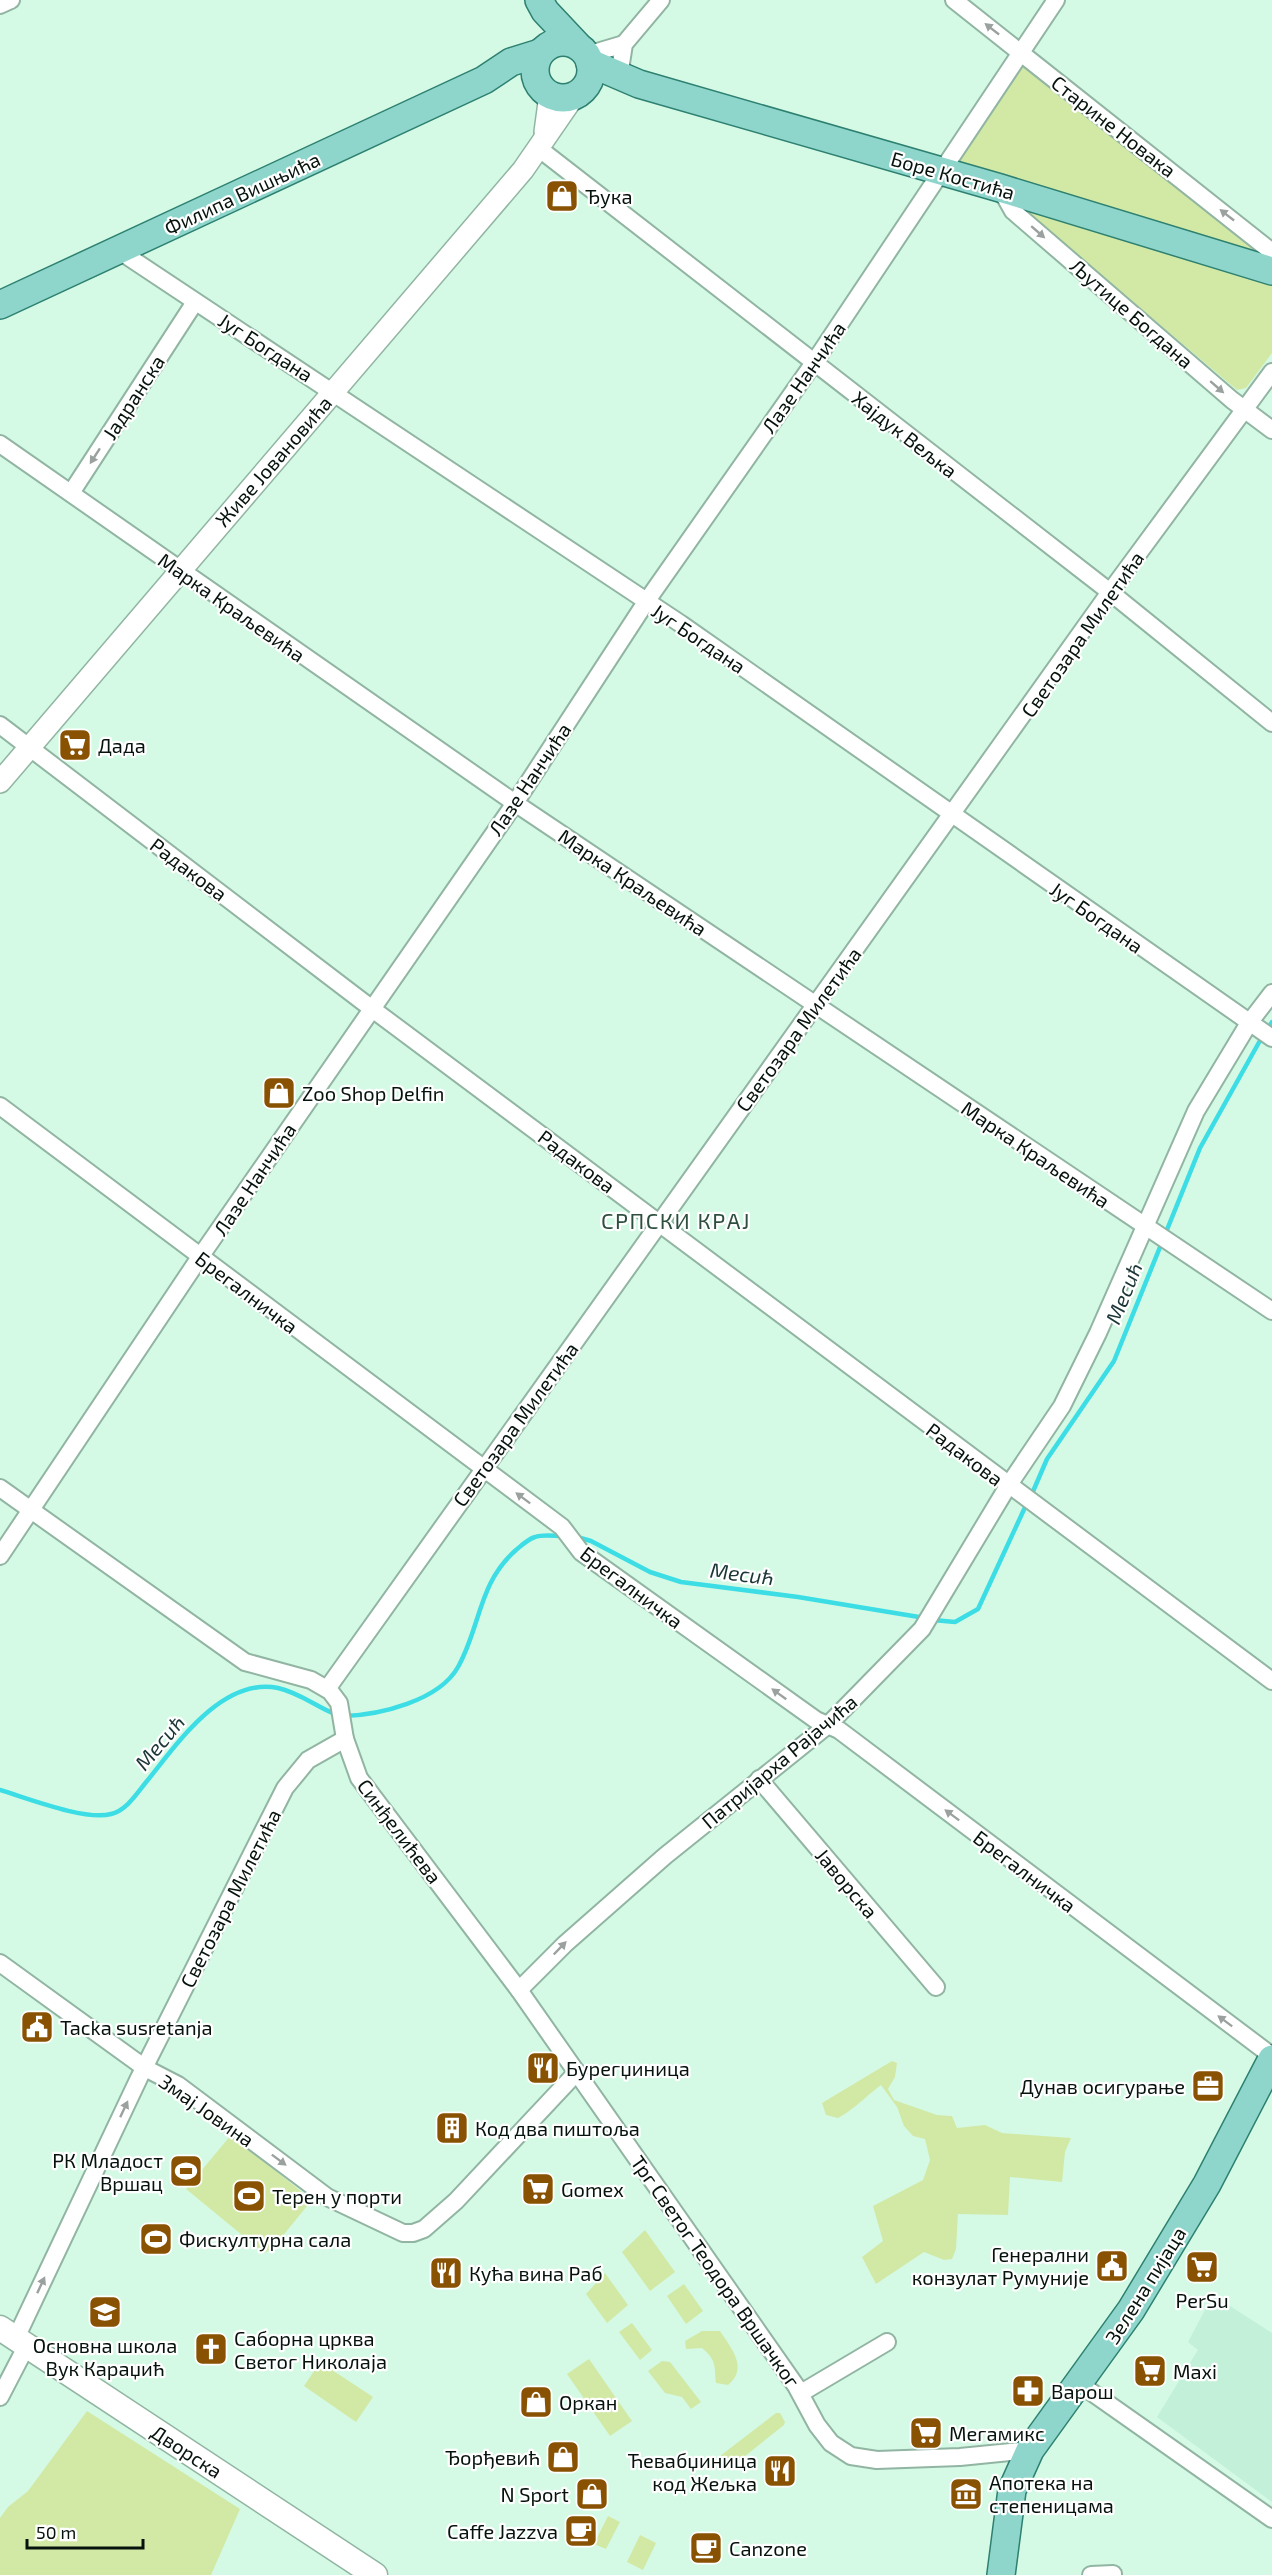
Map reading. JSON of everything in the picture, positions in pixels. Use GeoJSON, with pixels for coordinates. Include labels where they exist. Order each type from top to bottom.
{"type":"FeatureCollection","features":[{"type":"Feature","properties":{"kind":"main road"},"geometry":{"type":"LineString","coordinates":[[542,6],[542,51],[536,61],[536,76],[562,93]]}},
{"type":"Feature","properties":{"kind":"main road"},"geometry":{"type":"LineString","coordinates":[[484,80],[562,93],[590,79],[584,54],[542,6]]}},
{"type":"Feature","properties":{"kind":"main road"},"geometry":{"type":"LineString","coordinates":[[542,51],[560,42],[584,54]]}},
{"type":"Feature","properties":{"kind":"main road","name":"Филипа Вишњића"},"geometry":{"type":"LineString","coordinates":[[0,305],[484,80],[511,62],[542,51]]}},
{"type":"Feature","properties":{"kind":"main road","name":"Боре Костића"},"geometry":{"type":"LineString","coordinates":[[584,54],[627,79],[1000,188],[1272,271]]}},
{"type":"Feature","properties":{"kind":"main road","name":"Боре Костића"},"geometry":{"type":"LineString","coordinates":[[562,93],[627,79]]}},
{"type":"Feature","properties":{"kind":"main road","name":"Зелена пијаца"},"geometry":{"type":"LineString","coordinates":[[1001,2575],[1012,2490],[1030,2450],[1080,2384],[1131,2310],[1207,2184],[1272,2058]]}},
{"type":"Feature","properties":{"kind":"main road","name":"Дворска"},"geometry":{"type":"LineString","coordinates":[[14,2337],[375,2575]]}},
{"type":"Feature","properties":{"kind":"street"},"geometry":{"type":"LineString","coordinates":[[0,5],[11,0]]}},
{"type":"Feature","properties":{"kind":"street"},"geometry":{"type":"LineString","coordinates":[[584,54],[624,44],[661,0]]}},
{"type":"Feature","properties":{"kind":"street","name":"Старине Новака"},"geometry":{"type":"LineString","coordinates":[[954,0],[1272,252]]}},
{"type":"Feature","properties":{"kind":"street","name":"Лазе Нанчића"},"geometry":{"type":"LineString","coordinates":[[0,1556],[370,1008],[515,803],[646,602],[813,364],[1056,0]]}},
{"type":"Feature","properties":{"kind":"street"},"geometry":{"type":"LineString","coordinates":[[624,44],[627,79]]}},
{"type":"Feature","properties":{"kind":"street","name":"Живе Јовановића"},"geometry":{"type":"LineString","coordinates":[[0,782],[178,570],[523,170],[540,143],[562,93]]}},
{"type":"Feature","properties":{"kind":"street","name":"Хајдук Вељка"},"geometry":{"type":"LineString","coordinates":[[540,143],[813,364],[1110,592],[1272,723]]}},
{"type":"Feature","properties":{"kind":"street","name":"Љутице Богдана"},"geometry":{"type":"LineString","coordinates":[[1000,188],[1013,211],[1272,430]]}},
{"type":"Feature","properties":{"kind":"street","name":"Југ Богдана"},"geometry":{"type":"LineString","coordinates":[[118,250],[681,624],[1272,1038]]}},
{"type":"Feature","properties":{"kind":"street","name":"Јадранска"},"geometry":{"type":"LineString","coordinates":[[71,493],[195,302]]}},
{"type":"Feature","properties":{"kind":"street","name":"Светозара Милетића"},"geometry":{"type":"LineString","coordinates":[[327,1689],[483,1468],[953,816],[1110,592],[1272,372]]}},
{"type":"Feature","properties":{"kind":"street","name":"Марка Краљевића"},"geometry":{"type":"LineString","coordinates":[[0,444],[515,803],[1272,1311]]}},
{"type":"Feature","properties":{"kind":"street","name":"Радакова"},"geometry":{"type":"LineString","coordinates":[[0,725],[370,1008],[660,1222],[1015,1491],[1272,1681]]}},
{"type":"Feature","properties":{"kind":"street","name":"Патријарха Рајачића"},"geometry":{"type":"LineString","coordinates":[[519,1990],[573,1936],[665,1856],[828,1725],[922,1629],[1015,1491],[1151,1231],[1196,1111],[1253,1026],[1272,993]]}},
{"type":"Feature","properties":{"kind":"street","name":"Брегалничка"},"geometry":{"type":"LineString","coordinates":[[0,1106],[562,1527],[580,1552],[816,1720],[839,1730],[1272,2058]]}},
{"type":"Feature","properties":{"kind":"street","name":"Синђелићева"},"geometry":{"type":"LineString","coordinates":[[0,1488],[245,1662],[311,1680],[327,1689],[339,1703],[344,1734],[354,1768],[370,1794],[519,1990],[577,2072]]}},
{"type":"Feature","properties":{"kind":"street","name":"Светозара Милетића"},"geometry":{"type":"LineString","coordinates":[[0,2397],[14,2337],[285,1788],[309,1760],[344,1734]]}},
{"type":"Feature","properties":{"kind":"street","name":"Јаворска"},"geometry":{"type":"LineString","coordinates":[[759,1779],[936,1987]]}},
{"type":"Feature","properties":{"kind":"street","name":"Змај Јовина"},"geometry":{"type":"LineString","coordinates":[[0,1963],[145,2068],[178,2085],[327,2197],[403,2233],[413,2233],[424,2229],[456,2201],[577,2072]]}},
{"type":"Feature","properties":{"kind":"street","name":"Трг Светог Теодора Вршачког"},"geometry":{"type":"LineString","coordinates":[[577,2072],[801,2393],[818,2425],[831,2443],[851,2456],[877,2460],[960,2457],[1030,2450]]}},
{"type":"Feature","properties":{"kind":"street"},"geometry":{"type":"LineString","coordinates":[[801,2393],[887,2342]]}},
{"type":"Feature","properties":{"kind":"street"},"geometry":{"type":"LineString","coordinates":[[1080,2384],[1272,2519]]}},
{"type":"Feature","properties":{"kind":"street"},"geometry":{"type":"LineString","coordinates":[[1091,2575],[1113,2574]]}},
{"type":"Feature","properties":{"kind":"shaded area"},"geometry":{"type":"Polygon","coordinates":[[[1213,2295],[1272,2333],[1272,2502],[1157,2417],[1198,2350],[1188,2342],[1213,2295]]]}},
{"type":"Feature","properties":{"kind":"green space"},"geometry":{"type":"Polygon","coordinates":[[[1025,65],[1265,251],[1265,257],[955,163],[1020,67],[1025,65]]]}},
{"type":"Feature","properties":{"kind":"green space"},"geometry":{"type":"Polygon","coordinates":[[[1022,208],[1272,282],[1272,353],[1246,388],[1237,390],[1022,208]]]}},
{"type":"Feature","properties":{"kind":"green space"},"geometry":{"type":"Polygon","coordinates":[[[892,2061],[897,2063],[895,2077],[888,2089],[894,2100],[937,2115],[952,2116],[957,2128],[985,2125],[1002,2133],[1071,2138],[1065,2152],[1062,2182],[1010,2177],[1008,2215],[958,2214],[956,2249],[952,2259],[944,2260],[924,2252],[876,2284],[862,2257],[883,2241],[873,2206],[923,2180],[930,2160],[925,2139],[913,2136],[904,2126],[897,2107],[881,2085],[838,2118],[826,2115],[822,2103],[892,2061]]]}},
{"type":"Feature","properties":{"kind":"green space","name":"Терен у порти"},"geometry":{"type":"Polygon","coordinates":[[[231,2135],[312,2200],[272,2249],[264,2253],[186,2189],[231,2135]]]}},
{"type":"Feature","properties":{"kind":"green space"},"geometry":{"type":"Polygon","coordinates":[[[645,2230],[675,2272],[650,2291],[622,2252],[645,2230]]]}},
{"type":"Feature","properties":{"kind":"green space"},"geometry":{"type":"Polygon","coordinates":[[[605,2273],[628,2305],[607,2323],[586,2294],[605,2273]]]}},
{"type":"Feature","properties":{"kind":"green space"},"geometry":{"type":"Polygon","coordinates":[[[684,2284],[703,2311],[686,2324],[667,2296],[684,2284]]]}},
{"type":"Feature","properties":{"kind":"green space"},"geometry":{"type":"Polygon","coordinates":[[[632,2323],[652,2350],[640,2360],[619,2332],[632,2323]]]}},
{"type":"Feature","properties":{"kind":"green space"},"geometry":{"type":"Polygon","coordinates":[[[702,2331],[720,2331],[733,2351],[738,2365],[737,2372],[728,2385],[716,2383],[713,2361],[702,2348],[686,2349],[685,2341],[702,2331]]]}},
{"type":"Feature","properties":{"kind":"green space"},"geometry":{"type":"Polygon","coordinates":[[[589,2359],[632,2421],[610,2436],[567,2374],[589,2359]]]}},
{"type":"Feature","properties":{"kind":"green space"},"geometry":{"type":"Polygon","coordinates":[[[662,2361],[670,2362],[701,2402],[691,2409],[682,2397],[665,2393],[648,2371],[662,2361]]]}},
{"type":"Feature","properties":{"kind":"green space"},"geometry":{"type":"Polygon","coordinates":[[[320,2362],[373,2397],[356,2422],[304,2386],[320,2362]]]}},
{"type":"Feature","properties":{"kind":"green space"},"geometry":{"type":"Polygon","coordinates":[[[87,2411],[240,2509],[211,2575],[0,2575],[0,2518],[8,2507],[28,2491],[87,2411]]]}},
{"type":"Feature","properties":{"kind":"green space"},"geometry":{"type":"Polygon","coordinates":[[[776,2413],[780,2413],[785,2422],[784,2425],[730,2468],[725,2468],[718,2460],[720,2456],[776,2413]]]}},
{"type":"Feature","properties":{"kind":"green space"},"geometry":{"type":"Polygon","coordinates":[[[608,2516],[620,2522],[606,2549],[594,2544],[608,2516]]]}},
{"type":"Feature","properties":{"kind":"green space"},"geometry":{"type":"Polygon","coordinates":[[[640,2535],[656,2543],[643,2570],[627,2562],[640,2535]]]}},
{"type":"Feature","properties":{"kind":"waterway","name":"Месић"},"geometry":{"type":"LineString","coordinates":[[1267,1030],[1272,1022]]}},
{"type":"Feature","properties":{"kind":"waterway","name":"Месић"},"geometry":{"type":"LineString","coordinates":[[1031,1496],[1047,1459],[1114,1361],[1200,1148],[1262,1037]]}},
{"type":"Feature","properties":{"kind":"waterway","name":"Месић"},"geometry":{"type":"LineString","coordinates":[[933,1620],[955,1622],[978,1609],[1027,1503]]}},
{"type":"Feature","properties":{"kind":"waterway","name":"Месић"},"geometry":{"type":"LineString","coordinates":[[344,1716],[390,1709],[407,1704],[437,1689],[449,1679],[466,1652],[487,1591],[494,1576],[504,1563],[532,1538],[562,1536]]}},
{"type":"Feature","properties":{"kind":"waterway","name":"Месић"},"geometry":{"type":"LineString","coordinates":[[577,1537],[591,1541],[650,1572],[681,1582],[798,1597],[925,1618]]}},
{"type":"Feature","properties":{"kind":"waterway","name":"Месић"},"geometry":{"type":"LineString","coordinates":[[0,1790],[72,1812],[111,1814],[122,1809],[131,1800],[172,1749],[203,1716],[238,1693],[258,1687],[278,1688],[335,1714]]}},
{"type":"Feature","properties":{"kind":"place","name":"Ђука"},"geometry":{"type":"Point","coordinates":[562,196]}},
{"type":"Feature","properties":{"kind":"place","name":"Дада"},"geometry":{"type":"Point","coordinates":[75,745]}},
{"type":"Feature","properties":{"kind":"place","name":"Zoo Shop Delfin"},"geometry":{"type":"Point","coordinates":[279,1093]}},
{"type":"Feature","properties":{"kind":"place","name":"Tacka susretanja"},"geometry":{"type":"Point","coordinates":[37,2027]}},
{"type":"Feature","properties":{"kind":"place","name":"Бурегџиница"},"geometry":{"type":"Point","coordinates":[543,2068]}},
{"type":"Feature","properties":{"kind":"place","name":"Дунав осигурање"},"geometry":{"type":"Point","coordinates":[1208,2086]}},
{"type":"Feature","properties":{"kind":"place","name":"Код два пиштоља"},"geometry":{"type":"Point","coordinates":[452,2128]}},
{"type":"Feature","properties":{"kind":"place","name":"РК Младост Вршац"},"geometry":{"type":"Point","coordinates":[186,2171]}},
{"type":"Feature","properties":{"kind":"place","name":"Gomex"},"geometry":{"type":"Point","coordinates":[538,2189]}},
{"type":"Feature","properties":{"kind":"place","name":"Терен у порти"},"geometry":{"type":"Point","coordinates":[249,2196]}},
{"type":"Feature","properties":{"kind":"place","name":"Фискултурна сала"},"geometry":{"type":"Point","coordinates":[156,2239]}},
{"type":"Feature","properties":{"kind":"place","name":"Генерални конзулат Румуније"},"geometry":{"type":"Point","coordinates":[1112,2266]}},
{"type":"Feature","properties":{"kind":"place","name":"PerSu"},"geometry":{"type":"Point","coordinates":[1202,2267]}},
{"type":"Feature","properties":{"kind":"place","name":"Кућа вина Раб"},"geometry":{"type":"Point","coordinates":[446,2273]}},
{"type":"Feature","properties":{"kind":"place","name":"Основна школа Вук Караџић"},"geometry":{"type":"Point","coordinates":[105,2312]}},
{"type":"Feature","properties":{"kind":"place","name":"Саборна црква Светог Николаја"},"geometry":{"type":"Point","coordinates":[211,2349]}},
{"type":"Feature","properties":{"kind":"place","name":"Maxi"},"geometry":{"type":"Point","coordinates":[1150,2371]}},
{"type":"Feature","properties":{"kind":"place","name":"Варош"},"geometry":{"type":"Point","coordinates":[1028,2391]}},
{"type":"Feature","properties":{"kind":"place","name":"Оркан"},"geometry":{"type":"Point","coordinates":[536,2402]}},
{"type":"Feature","properties":{"kind":"place","name":"Мегамикс"},"geometry":{"type":"Point","coordinates":[926,2433]}},
{"type":"Feature","properties":{"kind":"place","name":"Ђорђевић"},"geometry":{"type":"Point","coordinates":[563,2457]}},
{"type":"Feature","properties":{"kind":"place","name":"Ћевабџиница код Жељка"},"geometry":{"type":"Point","coordinates":[780,2471]}},
{"type":"Feature","properties":{"kind":"place","name":"N Sport"},"geometry":{"type":"Point","coordinates":[592,2494]}},
{"type":"Feature","properties":{"kind":"place","name":"Апотека на степеницама"},"geometry":{"type":"Point","coordinates":[966,2494]}},
{"type":"Feature","properties":{"kind":"place","name":"Caffe Jazzva"},"geometry":{"type":"Point","coordinates":[581,2531]}},
{"type":"Feature","properties":{"kind":"place","name":"Canzone"},"geometry":{"type":"Point","coordinates":[706,2548]}},
{"type":"Feature","properties":{"kind":"district","name":"СРПСКИ КРАЈ"},"geometry":{"type":"Point","coordinates":[676,1220]}}]}
